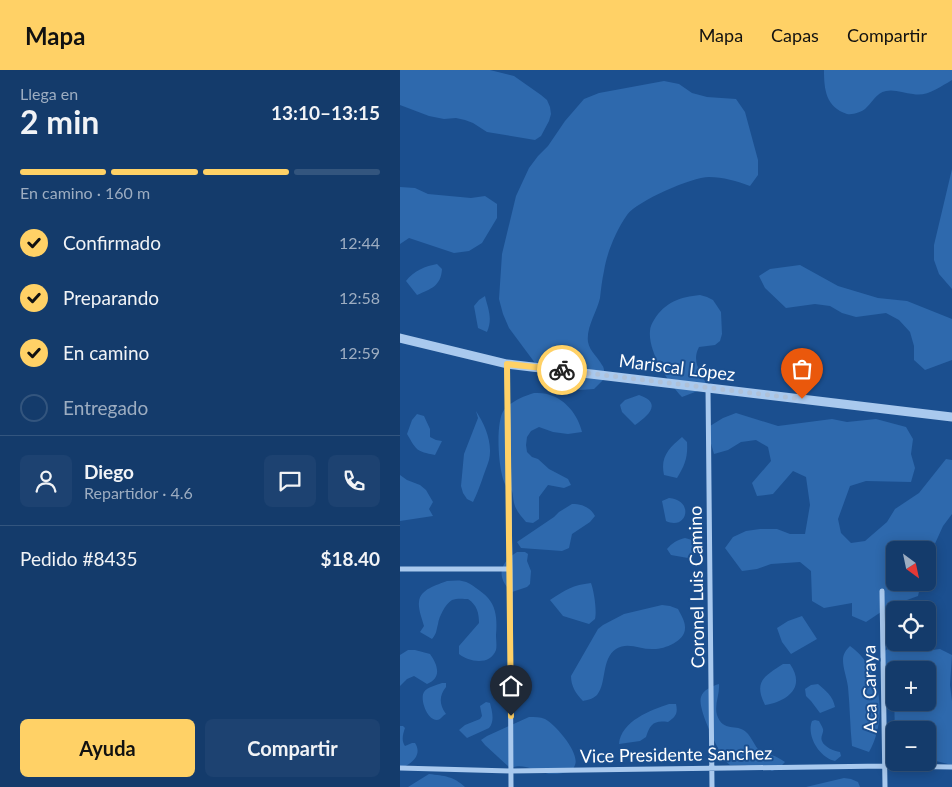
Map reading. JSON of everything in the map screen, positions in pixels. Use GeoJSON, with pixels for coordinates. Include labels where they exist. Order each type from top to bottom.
{"type":"FeatureCollection","features":[{"type":"Feature","properties":{"kind":"street","name":"Mariscal López"},"geometry":{"type":"LineString","coordinates":[[400,338],[507,364],[952,417]]}},
{"type":"Feature","properties":{"kind":"street"},"geometry":{"type":"LineString","coordinates":[[507,364],[511,787]]}},
{"type":"Feature","properties":{"kind":"street","name":"Coronel Luis Camino"},"geometry":{"type":"LineString","coordinates":[[708,388],[712,787]]}},
{"type":"Feature","properties":{"kind":"street"},"geometry":{"type":"LineString","coordinates":[[400,569],[510,569]]}},
{"type":"Feature","properties":{"kind":"street","name":"Aca Caraya"},"geometry":{"type":"LineString","coordinates":[[882,590],[885,787]]}},
{"type":"Feature","properties":{"kind":"street","name":"Vice Presidente Sanchez"},"geometry":{"type":"LineString","coordinates":[[400,768],[511,771],[885,766],[952,767]]}},
{"type":"Feature","properties":{"kind":"shaded area"},"geometry":{"type":"Polygon","coordinates":[[[400,70],[490,70],[514,76],[547,100],[551,114],[549,121],[541,136],[535,140],[487,132],[465,120],[429,116],[400,105],[400,70]]]}},
{"type":"Feature","properties":{"kind":"shaded area"},"geometry":{"type":"Polygon","coordinates":[[[824,70],[952,70],[952,80],[933,91],[918,95],[892,90],[886,91],[877,96],[863,110],[847,114],[840,111],[830,102],[826,91],[824,70]]]}},
{"type":"Feature","properties":{"kind":"shaded area"},"geometry":{"type":"Polygon","coordinates":[[[664,81],[679,84],[692,93],[707,97],[736,99],[745,112],[758,160],[758,175],[750,186],[714,177],[690,181],[653,197],[633,209],[627,215],[607,256],[599,303],[590,325],[588,336],[590,349],[604,368],[604,379],[594,389],[580,390],[567,388],[554,381],[535,363],[509,328],[499,299],[502,254],[516,196],[529,168],[584,99],[599,93],[664,81]]]}},
{"type":"Feature","properties":{"kind":"shaded area"},"geometry":{"type":"Polygon","coordinates":[[[952,169],[952,289],[939,274],[934,260],[934,245],[952,169]]]}},
{"type":"Feature","properties":{"kind":"shaded area"},"geometry":{"type":"Polygon","coordinates":[[[400,187],[415,188],[428,194],[471,198],[485,196],[497,204],[497,218],[482,243],[469,251],[454,253],[409,238],[400,244],[400,187]]]}},
{"type":"Feature","properties":{"kind":"shaded area"},"geometry":{"type":"Polygon","coordinates":[[[437,264],[442,269],[440,279],[431,289],[417,295],[406,281],[412,274],[437,264]]]}},
{"type":"Feature","properties":{"kind":"shaded area"},"geometry":{"type":"Polygon","coordinates":[[[800,265],[838,286],[878,298],[907,301],[952,319],[952,360],[925,370],[914,360],[914,346],[910,332],[899,320],[886,313],[856,317],[842,313],[830,306],[815,304],[786,308],[765,288],[759,276],[770,269],[800,265]]]}},
{"type":"Feature","properties":{"kind":"shaded area"},"geometry":{"type":"Polygon","coordinates":[[[700,295],[713,300],[721,312],[722,334],[720,341],[715,345],[699,347],[697,352],[696,363],[708,387],[682,397],[660,366],[652,348],[650,328],[658,314],[668,305],[686,297],[700,295]]]}},
{"type":"Feature","properties":{"kind":"shaded area"},"geometry":{"type":"Polygon","coordinates":[[[485,296],[490,318],[487,332],[478,328],[474,306],[485,296]]]}},
{"type":"Feature","properties":{"kind":"shaded area"},"geometry":{"type":"Polygon","coordinates":[[[534,393],[544,393],[556,397],[566,404],[578,420],[582,432],[568,434],[553,432],[539,427],[531,431],[527,437],[527,452],[549,469],[568,479],[571,485],[564,488],[548,485],[539,497],[539,519],[533,523],[526,522],[519,513],[515,506],[512,491],[506,486],[503,479],[499,459],[499,425],[504,410],[510,404],[534,393]]]}},
{"type":"Feature","properties":{"kind":"shaded area"},"geometry":{"type":"Polygon","coordinates":[[[639,395],[646,398],[652,406],[648,414],[635,425],[622,412],[620,405],[625,400],[639,395]]]}},
{"type":"Feature","properties":{"kind":"shaded area"},"geometry":{"type":"Polygon","coordinates":[[[476,411],[487,434],[490,454],[473,502],[467,499],[461,486],[464,454],[478,418],[476,411]]]}},
{"type":"Feature","properties":{"kind":"shaded area"},"geometry":{"type":"Polygon","coordinates":[[[736,413],[778,426],[832,419],[847,422],[876,419],[906,427],[913,439],[911,454],[915,468],[911,482],[866,481],[850,486],[838,519],[841,533],[851,543],[865,541],[887,522],[895,509],[919,493],[946,459],[952,460],[952,514],[943,526],[936,541],[886,541],[886,591],[919,591],[918,596],[904,601],[886,601],[886,609],[866,622],[852,616],[852,603],[824,608],[812,601],[811,571],[800,562],[771,564],[757,569],[742,571],[725,548],[733,537],[746,531],[760,529],[777,529],[790,534],[805,534],[810,505],[806,477],[793,471],[773,494],[757,496],[752,483],[771,461],[768,447],[756,440],[741,442],[728,450],[714,454],[710,440],[710,426],[736,413]]]}},
{"type":"Feature","properties":{"kind":"shaded area"},"geometry":{"type":"Polygon","coordinates":[[[417,414],[424,416],[430,429],[430,437],[442,441],[435,455],[418,449],[407,434],[412,420],[417,414]]]}},
{"type":"Feature","properties":{"kind":"shaded area"},"geometry":{"type":"Polygon","coordinates":[[[682,437],[687,442],[687,447],[682,469],[677,478],[664,475],[663,463],[667,453],[682,437]]]}},
{"type":"Feature","properties":{"kind":"shaded area"},"geometry":{"type":"Polygon","coordinates":[[[400,475],[426,490],[433,502],[429,509],[433,516],[400,521],[400,475]]]}},
{"type":"Feature","properties":{"kind":"shaded area"},"geometry":{"type":"Polygon","coordinates":[[[669,498],[677,500],[685,509],[683,519],[679,522],[666,521],[662,501],[669,498]]]}},
{"type":"Feature","properties":{"kind":"shaded area"},"geometry":{"type":"Polygon","coordinates":[[[572,504],[591,510],[595,516],[590,522],[572,534],[569,548],[562,551],[521,548],[517,542],[572,504]]]}},
{"type":"Feature","properties":{"kind":"shaded area"},"geometry":{"type":"Polygon","coordinates":[[[685,538],[692,540],[697,545],[695,553],[688,558],[671,555],[667,549],[675,542],[685,538]]]}},
{"type":"Feature","properties":{"kind":"shaded area"},"geometry":{"type":"Polygon","coordinates":[[[517,552],[528,554],[527,561],[531,571],[530,584],[527,587],[512,592],[504,581],[502,571],[506,561],[517,552]]]}},
{"type":"Feature","properties":{"kind":"shaded area"},"geometry":{"type":"Polygon","coordinates":[[[447,581],[468,583],[484,594],[491,602],[496,615],[496,650],[489,658],[479,661],[468,659],[459,654],[459,646],[479,623],[477,610],[468,599],[454,599],[447,604],[441,614],[436,633],[432,639],[420,632],[424,626],[419,608],[422,594],[430,588],[447,581]]]}},
{"type":"Feature","properties":{"kind":"shaded area"},"geometry":{"type":"Polygon","coordinates":[[[591,583],[596,615],[595,619],[589,624],[563,616],[550,600],[569,588],[591,583]]]}},
{"type":"Feature","properties":{"kind":"shaded area"},"geometry":{"type":"Polygon","coordinates":[[[662,605],[678,609],[683,618],[684,632],[679,640],[659,649],[625,646],[616,649],[608,659],[602,684],[597,695],[583,701],[574,690],[571,676],[598,629],[624,614],[662,605]]]}},
{"type":"Feature","properties":{"kind":"shaded area"},"geometry":{"type":"Polygon","coordinates":[[[802,616],[817,639],[791,654],[782,642],[777,628],[788,621],[802,616]]]}},
{"type":"Feature","properties":{"kind":"shaded area"},"geometry":{"type":"Polygon","coordinates":[[[850,646],[869,667],[879,695],[879,725],[869,752],[852,746],[848,687],[843,660],[845,652],[850,646]]]}},
{"type":"Feature","properties":{"kind":"shaded area"},"geometry":{"type":"Polygon","coordinates":[[[940,649],[952,655],[950,685],[952,701],[952,765],[936,761],[936,721],[895,721],[894,711],[936,711],[936,661],[886,661],[886,674],[882,666],[884,651],[886,650],[936,651],[940,649]]]}},
{"type":"Feature","properties":{"kind":"shaded area"},"geometry":{"type":"Polygon","coordinates":[[[408,650],[430,654],[437,667],[437,675],[432,681],[427,684],[414,676],[407,679],[400,686],[400,655],[408,650]]]}},
{"type":"Feature","properties":{"kind":"shaded area"},"geometry":{"type":"Polygon","coordinates":[[[783,664],[790,664],[796,680],[795,686],[792,692],[781,700],[765,705],[760,690],[763,680],[783,664]]]}},
{"type":"Feature","properties":{"kind":"shaded area"},"geometry":{"type":"Polygon","coordinates":[[[446,683],[441,700],[446,714],[436,720],[426,711],[423,696],[427,689],[446,683]]]}},
{"type":"Feature","properties":{"kind":"shaded area"},"geometry":{"type":"Polygon","coordinates":[[[719,684],[716,707],[720,721],[726,726],[742,729],[761,752],[775,756],[785,762],[779,768],[772,771],[767,768],[759,769],[745,765],[730,765],[724,760],[709,728],[701,703],[701,697],[704,692],[719,684]]]}},
{"type":"Feature","properties":{"kind":"shaded area"},"geometry":{"type":"Polygon","coordinates":[[[818,684],[831,697],[835,707],[820,713],[806,696],[805,689],[811,685],[818,684]]]}},
{"type":"Feature","properties":{"kind":"shaded area"},"geometry":{"type":"Polygon","coordinates":[[[486,702],[490,703],[492,709],[491,725],[489,728],[467,738],[459,730],[465,725],[480,719],[482,716],[480,706],[486,702]]]}},
{"type":"Feature","properties":{"kind":"shaded area"},"geometry":{"type":"Polygon","coordinates":[[[669,704],[676,704],[677,707],[676,714],[671,720],[653,724],[646,737],[640,741],[619,744],[625,729],[631,723],[646,713],[669,704]]]}},
{"type":"Feature","properties":{"kind":"shaded area"},"geometry":{"type":"Polygon","coordinates":[[[529,717],[539,717],[550,722],[566,740],[576,760],[575,766],[570,772],[551,774],[524,767],[510,768],[481,740],[529,717]]]}},
{"type":"Feature","properties":{"kind":"shaded area"},"geometry":{"type":"Polygon","coordinates":[[[812,721],[819,721],[823,729],[821,738],[823,743],[829,748],[840,752],[841,756],[835,761],[824,756],[816,746],[811,733],[812,721]]]}},
{"type":"Feature","properties":{"kind":"shaded area"},"geometry":{"type":"Polygon","coordinates":[[[400,726],[405,728],[403,739],[405,746],[415,743],[418,752],[412,762],[400,768],[400,726]]]}},
{"type":"Feature","properties":{"kind":"shaded area"},"geometry":{"type":"Polygon","coordinates":[[[429,774],[453,779],[465,787],[408,787],[429,774]]]}},
{"type":"Feature","properties":{"kind":"shaded area"},"geometry":{"type":"Polygon","coordinates":[[[844,778],[858,782],[860,787],[806,787],[844,778]]]}},
{"type":"Feature","properties":{"kind":"way so far"},"geometry":{"type":"LineString","coordinates":[[562,370],[802,399]]}},
{"type":"Feature","properties":{"kind":"route"},"geometry":{"type":"LineString","coordinates":[[511,716],[507,364],[562,370]]}}]}
